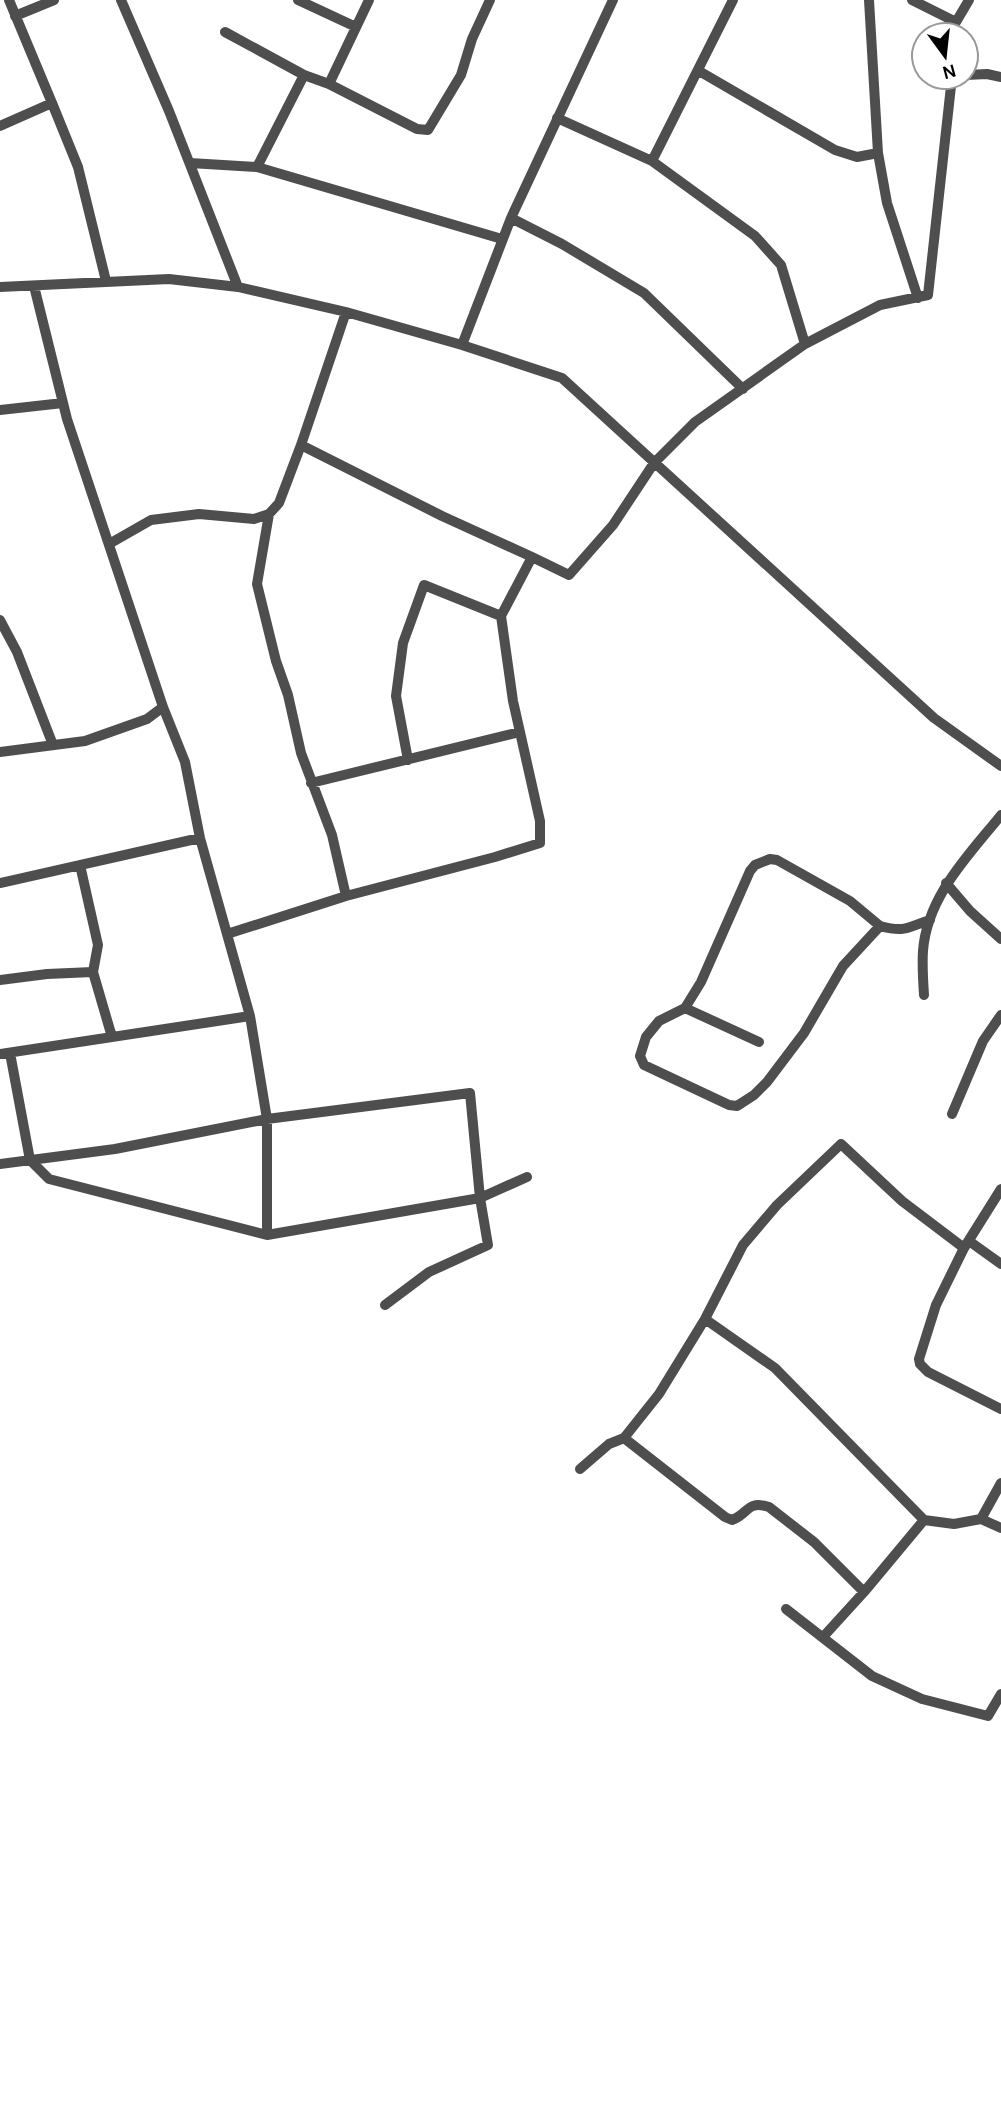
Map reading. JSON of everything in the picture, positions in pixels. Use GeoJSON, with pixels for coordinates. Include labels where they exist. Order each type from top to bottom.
{"type":"FeatureCollection","features":[{"type":"Feature","properties":{"kind":"street"},"geometry":{"type":"LineString","coordinates":[[9,0],[78,167],[106,281]]}},
{"type":"Feature","properties":{"kind":"street"},"geometry":{"type":"LineString","coordinates":[[15,16],[54,0]]}},
{"type":"Feature","properties":{"kind":"street"},"geometry":{"type":"LineString","coordinates":[[121,0],[190,163],[238,287]]}},
{"type":"Feature","properties":{"kind":"street"},"geometry":{"type":"LineString","coordinates":[[298,0],[356,27]]}},
{"type":"Feature","properties":{"kind":"street"},"geometry":{"type":"LineString","coordinates":[[328,84],[369,0]]}},
{"type":"Feature","properties":{"kind":"street"},"geometry":{"type":"LineString","coordinates":[[225,32],[304,75],[328,84],[417,129],[428,131],[461,75],[472,39],[490,0]]}},
{"type":"Feature","properties":{"kind":"street"},"geometry":{"type":"LineString","coordinates":[[462,345],[511,218],[613,0]]}},
{"type":"Feature","properties":{"kind":"street"},"geometry":{"type":"LineString","coordinates":[[652,161],[733,0]]}},
{"type":"Feature","properties":{"kind":"street"},"geometry":{"type":"LineString","coordinates":[[869,0],[878,153],[887,203],[918,298]]}},
{"type":"Feature","properties":{"kind":"street"},"geometry":{"type":"LineString","coordinates":[[912,0],[954,21]]}},
{"type":"Feature","properties":{"kind":"street"},"geometry":{"type":"LineString","coordinates":[[957,21],[969,0]]}},
{"type":"Feature","properties":{"kind":"street"},"geometry":{"type":"LineString","coordinates":[[699,71],[835,150],[857,156],[878,153]]}},
{"type":"Feature","properties":{"kind":"street"},"geometry":{"type":"LineString","coordinates":[[980,74],[1001,77]]}},
{"type":"Feature","properties":{"kind":"street"},"geometry":{"type":"LineString","coordinates":[[257,167],[304,75]]}},
{"type":"Feature","properties":{"kind":"street"},"geometry":{"type":"LineString","coordinates":[[301,445],[442,516],[569,575],[612,524],[654,463],[695,422],[805,344],[880,305],[928,295],[950,91]]}},
{"type":"Feature","properties":{"kind":"street"},"geometry":{"type":"LineString","coordinates":[[0,126],[52,103]]}},
{"type":"Feature","properties":{"kind":"street"},"geometry":{"type":"LineString","coordinates":[[557,118],[652,161],[755,236],[781,265],[805,344]]}},
{"type":"Feature","properties":{"kind":"street"},"geometry":{"type":"LineString","coordinates":[[190,163],[257,167],[502,239]]}},
{"type":"Feature","properties":{"kind":"street"},"geometry":{"type":"LineString","coordinates":[[511,218],[562,244],[644,293],[743,388]]}},
{"type":"Feature","properties":{"kind":"street"},"geometry":{"type":"LineString","coordinates":[[0,287],[169,279],[238,287],[346,312],[462,345],[562,378],[934,718],[1001,766]]}},
{"type":"Feature","properties":{"kind":"street"},"geometry":{"type":"LineString","coordinates":[[34,286],[63,403],[163,707],[185,762],[200,838],[250,1016],[267,1119],[267,1235]]}},
{"type":"Feature","properties":{"kind":"street"},"geometry":{"type":"LineString","coordinates":[[109,544],[151,520],[199,514],[254,519],[269,514],[279,503],[346,312]]}},
{"type":"Feature","properties":{"kind":"street"},"geometry":{"type":"LineString","coordinates":[[0,410],[63,403]]}},
{"type":"Feature","properties":{"kind":"street"},"geometry":{"type":"LineString","coordinates":[[269,514],[257,584],[276,661],[288,695],[301,754],[332,835],[346,896]]}},
{"type":"Feature","properties":{"kind":"street"},"geometry":{"type":"LineString","coordinates":[[227,934],[346,896],[538,845],[541,840],[540,821],[520,732],[501,616],[532,557]]}},
{"type":"Feature","properties":{"kind":"street"},"geometry":{"type":"LineString","coordinates":[[408,760],[397,695],[403,643],[424,584],[501,616]]}},
{"type":"Feature","properties":{"kind":"street"},"geometry":{"type":"LineString","coordinates":[[0,620],[17,652],[53,745]]}},
{"type":"Feature","properties":{"kind":"street"},"geometry":{"type":"LineString","coordinates":[[0,752],[85,741],[147,719],[163,707]]}},
{"type":"Feature","properties":{"kind":"street"},"geometry":{"type":"LineString","coordinates":[[311,783],[520,732]]}},
{"type":"Feature","properties":{"kind":"street"},"geometry":{"type":"LineString","coordinates":[[924,995],[923,951],[930,920],[946,883],[1001,814]]}},
{"type":"Feature","properties":{"kind":"street"},"geometry":{"type":"LineString","coordinates":[[0,883],[200,838]]}},
{"type":"Feature","properties":{"kind":"street"},"geometry":{"type":"LineString","coordinates":[[880,926],[844,966],[804,1033],[767,1082],[737,1106],[729,1105],[642,1063],[641,1049],[646,1037],[654,1026],[685,1008],[710,965],[750,871],[762,861],[777,860],[850,901],[880,926],[897,931],[930,920]]}},
{"type":"Feature","properties":{"kind":"street"},"geometry":{"type":"LineString","coordinates":[[80,865],[98,945],[93,972],[112,1037]]}},
{"type":"Feature","properties":{"kind":"street"},"geometry":{"type":"LineString","coordinates":[[946,883],[970,911],[1001,939]]}},
{"type":"Feature","properties":{"kind":"street"},"geometry":{"type":"LineString","coordinates":[[0,980],[93,972]]}},
{"type":"Feature","properties":{"kind":"street"},"geometry":{"type":"LineString","coordinates":[[685,1008],[759,1042]]}},
{"type":"Feature","properties":{"kind":"street"},"geometry":{"type":"LineString","coordinates":[[952,1114],[984,1041],[1001,1015]]}},
{"type":"Feature","properties":{"kind":"street"},"geometry":{"type":"LineString","coordinates":[[250,1016],[5,1053],[30,1160],[49,1179],[267,1235],[480,1198],[527,1177]]}},
{"type":"Feature","properties":{"kind":"street"},"geometry":{"type":"LineString","coordinates":[[0,1164],[115,1149],[267,1119],[470,1093],[480,1198],[488,1245],[429,1272],[385,1306]]}},
{"type":"Feature","properties":{"kind":"street"},"geometry":{"type":"LineString","coordinates":[[580,1469],[608,1444],[624,1438],[659,1394],[705,1319],[743,1245],[777,1205],[841,1144],[902,1201],[966,1245],[1001,1264]]}},
{"type":"Feature","properties":{"kind":"street"},"geometry":{"type":"LineString","coordinates":[[1001,1189],[966,1245],[936,1306],[920,1353],[920,1364],[928,1372],[1001,1409]]}},
{"type":"Feature","properties":{"kind":"street"},"geometry":{"type":"LineString","coordinates":[[705,1319],[775,1368],[924,1520],[954,1524],[981,1519],[1001,1528]]}},
{"type":"Feature","properties":{"kind":"street"},"geometry":{"type":"LineString","coordinates":[[624,1438],[725,1517],[732,1520],[739,1518],[750,1506],[760,1504],[769,1507],[814,1542],[864,1592]]}},
{"type":"Feature","properties":{"kind":"street"},"geometry":{"type":"LineString","coordinates":[[981,1519],[1001,1483]]}},
{"type":"Feature","properties":{"kind":"street"},"geometry":{"type":"LineString","coordinates":[[823,1637],[924,1520]]}},
{"type":"Feature","properties":{"kind":"street"},"geometry":{"type":"LineString","coordinates":[[786,1609],[872,1676],[922,1699],[988,1716],[1001,1694]]}}]}
